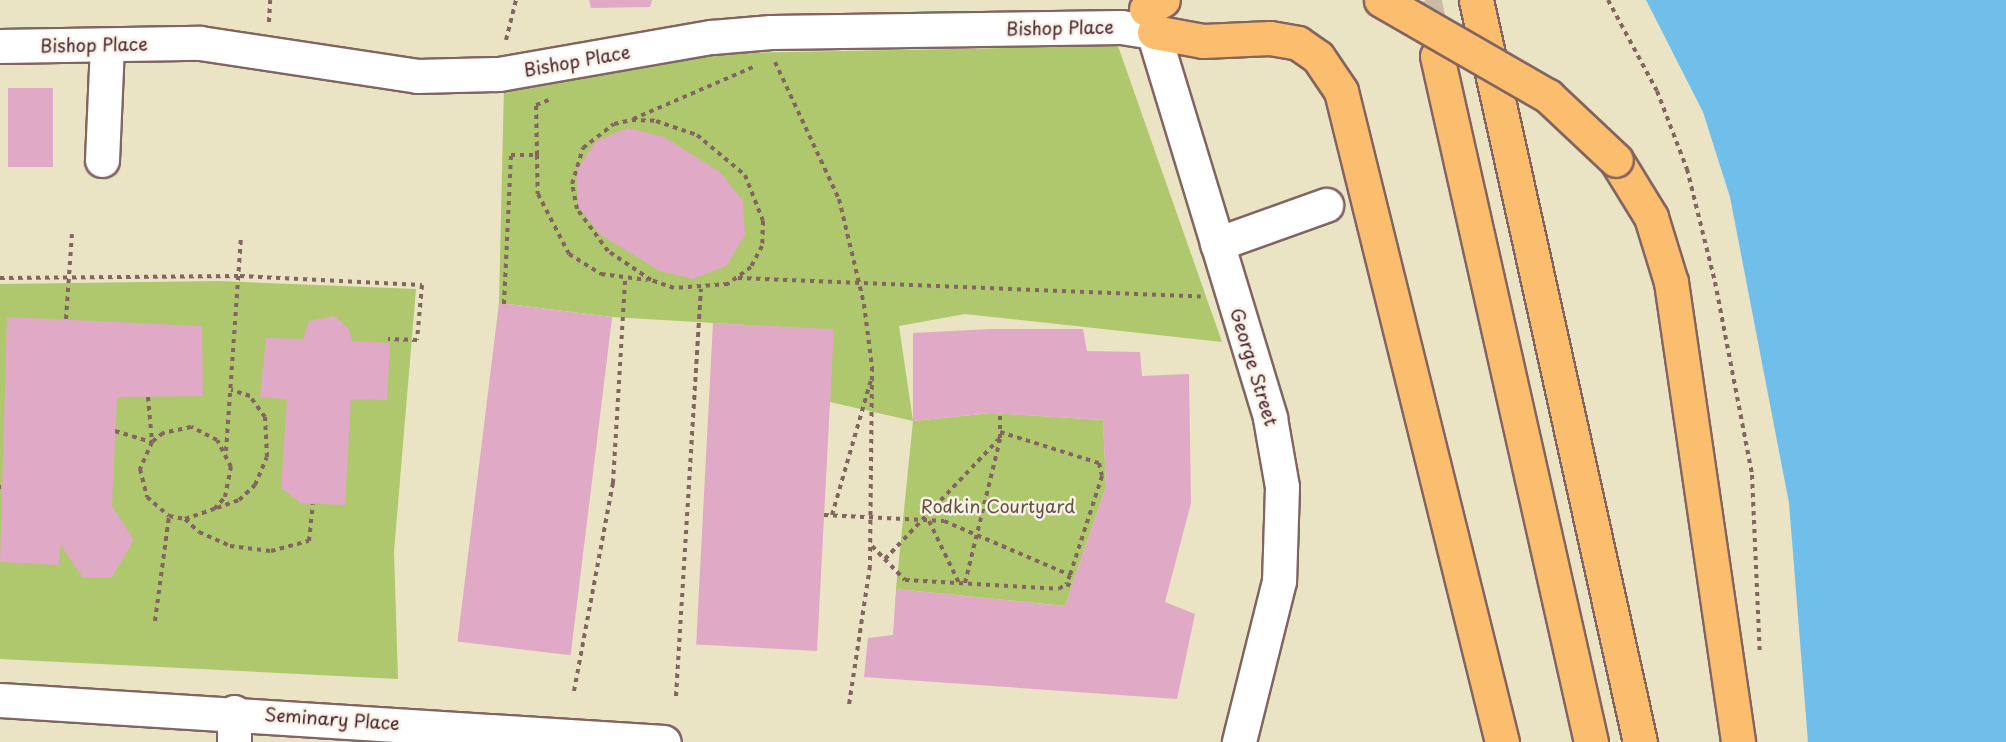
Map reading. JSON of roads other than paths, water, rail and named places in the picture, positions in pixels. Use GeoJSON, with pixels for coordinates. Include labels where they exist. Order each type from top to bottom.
{"type":"FeatureCollection","features":[{"type":"Feature","properties":{"kind":"highway"},"geometry":{"type":"LineString","coordinates":[[1381,0],[1548,96],[1616,160],[1651,216],[1671,282],[1738,742]]}},
{"type":"Feature","properties":{"kind":"highway"},"geometry":{"type":"LineString","coordinates":[[1476,0],[1640,742]]}},
{"type":"Feature","properties":{"kind":"highway"},"geometry":{"type":"LineString","coordinates":[[1152,10],[1203,41],[1270,38],[1298,44],[1318,57],[1341,91],[1502,742]]}},
{"type":"Feature","properties":{"kind":"highway"},"geometry":{"type":"LineString","coordinates":[[1437,56],[1591,742]]}},
{"type":"Feature","properties":{"kind":"street","name":"Bishop Place"},"geometry":{"type":"LineString","coordinates":[[0,46],[200,43],[417,76],[498,74],[712,37],[771,32],[1121,27],[1152,10]]}},
{"type":"Feature","properties":{"kind":"street","name":"George Street"},"geometry":{"type":"LineString","coordinates":[[1152,10],[1217,244],[1270,418],[1284,512],[1279,582],[1239,742]]}},
{"type":"Feature","properties":{"kind":"street"},"geometry":{"type":"LineString","coordinates":[[102,160],[107,45]]}},
{"type":"Feature","properties":{"kind":"street"},"geometry":{"type":"LineString","coordinates":[[1217,244],[1326,205]]}},
{"type":"Feature","properties":{"kind":"street","name":"Seminary Place"},"geometry":{"type":"LineString","coordinates":[[0,700],[234,727],[664,742]]}},
{"type":"Feature","properties":{"kind":"water"},"geometry":{"type":"Polygon","coordinates":[[[1646,0],[2006,0],[2006,742],[1808,742],[1789,503],[1730,197],[1703,112],[1646,0]]]}},
{"type":"Feature","properties":{"kind":"tunnel"},"geometry":{"type":"LineString","coordinates":[[1425,0],[1436,51]]}},
{"type":"Feature","properties":{"kind":"park label","name":"Rodkin Courtyard"},"geometry":{"type":"Point","coordinates":[998,506]}}]}
